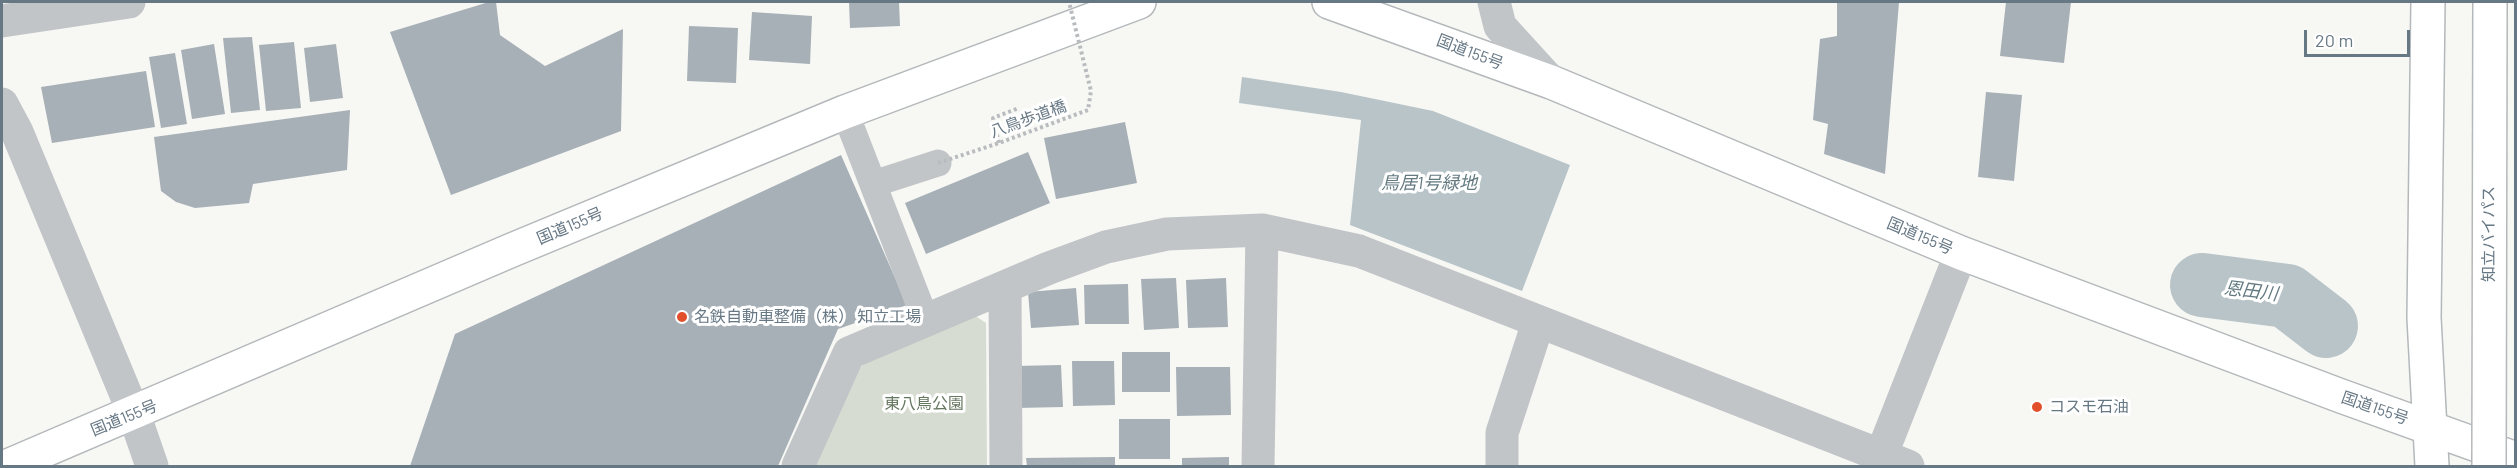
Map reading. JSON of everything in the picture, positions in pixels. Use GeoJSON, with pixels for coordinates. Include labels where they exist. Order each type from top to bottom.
{"type":"FeatureCollection","features":[{"type":"Feature","properties":{"kind":"highway","name":"国道155号"},"geometry":{"type":"LineString","coordinates":[[8,466],[134,414],[512,250],[845,112],[1139,2]]}},
{"type":"Feature","properties":{"kind":"highway","name":"国道155号"},"geometry":{"type":"LineString","coordinates":[[1329,2],[1551,82],[1961,253],[2123,312],[2341,396],[2516,459]]}},
{"type":"Feature","properties":{"kind":"highway"},"geometry":{"type":"LineString","coordinates":[[2428,2],[2424,318],[2432,466]]}},
{"type":"Feature","properties":{"kind":"highway","name":"知立バイパス"},"geometry":{"type":"LineString","coordinates":[[2489,466],[2490,2]]}},
{"type":"Feature","properties":{"kind":"street"},"geometry":{"type":"LineString","coordinates":[[2,21],[129,2]]}},
{"type":"Feature","properties":{"kind":"street"},"geometry":{"type":"LineString","coordinates":[[1494,2],[1500,26],[1551,82]]}},
{"type":"Feature","properties":{"kind":"street"},"geometry":{"type":"LineString","coordinates":[[2,104],[17,132],[134,414],[152,466]]}},
{"type":"Feature","properties":{"kind":"street"},"geometry":{"type":"LineString","coordinates":[[845,112],[926,321]]}},
{"type":"Feature","properties":{"kind":"street"},"geometry":{"type":"LineString","coordinates":[[873,184],[938,163]]}},
{"type":"Feature","properties":{"kind":"street"},"geometry":{"type":"LineString","coordinates":[[798,466],[849,353],[1049,268],[1106,247],[1167,234],[1262,230],[1359,251],[1895,461],[1961,253]]}},
{"type":"Feature","properties":{"kind":"street"},"geometry":{"type":"LineString","coordinates":[[1258,466],[1262,230]]}},
{"type":"Feature","properties":{"kind":"street"},"geometry":{"type":"LineString","coordinates":[[1005,288],[1006,466]]}},
{"type":"Feature","properties":{"kind":"street"},"geometry":{"type":"LineString","coordinates":[[1502,466],[1502,433],[1538,323]]}},
{"type":"Feature","properties":{"kind":"path","name":"八鳥歩道橋"},"geometry":{"type":"LineString","coordinates":[[938,163],[1088,110],[1091,92],[1069,2]]}},
{"type":"Feature","properties":{"kind":"path"},"geometry":{"type":"LineString","coordinates":[[999,143],[993,118],[1019,108]]}},
{"type":"Feature","properties":{"kind":"green space","name":"東八鳥公園"},"geometry":{"type":"Polygon","coordinates":[[[974,315],[986,323],[987,466],[814,466],[856,373],[866,361],[974,315]]]}},
{"type":"Feature","properties":{"kind":"water","name":"鳥居1号緑地"},"geometry":{"type":"Polygon","coordinates":[[[1242,77],[1341,92],[1433,111],[1570,165],[1522,291],[1350,225],[1361,120],[1239,103],[1242,77]]]}},
{"type":"Feature","properties":{"kind":"building"},"geometry":{"type":"Polygon","coordinates":[[[489,2],[496,2],[500,35],[545,66],[623,29],[621,131],[451,195],[390,32],[489,2]]]}},
{"type":"Feature","properties":{"kind":"building"},"geometry":{"type":"Polygon","coordinates":[[[849,2],[899,2],[900,26],[850,28],[849,2]]]}},
{"type":"Feature","properties":{"kind":"building"},"geometry":{"type":"Polygon","coordinates":[[[1835,2],[1899,2],[1885,174],[1824,154],[1828,124],[1813,120],[1820,39],[1837,36],[1837,3],[1835,2]]]}},
{"type":"Feature","properties":{"kind":"building"},"geometry":{"type":"Polygon","coordinates":[[[2006,2],[2071,2],[2064,63],[2000,56],[2006,2]]]}},
{"type":"Feature","properties":{"kind":"building"},"geometry":{"type":"Polygon","coordinates":[[[752,12],[812,16],[810,64],[749,60],[752,12]]]}},
{"type":"Feature","properties":{"kind":"building"},"geometry":{"type":"Polygon","coordinates":[[[689,26],[738,28],[736,83],[687,81],[689,26]]]}},
{"type":"Feature","properties":{"kind":"building"},"geometry":{"type":"Polygon","coordinates":[[[252,37],[260,110],[231,113],[223,38],[252,37]]]}},
{"type":"Feature","properties":{"kind":"building"},"geometry":{"type":"Polygon","coordinates":[[[294,42],[301,108],[266,111],[259,45],[294,42]]]}},
{"type":"Feature","properties":{"kind":"building"},"geometry":{"type":"Polygon","coordinates":[[[214,44],[225,114],[192,119],[181,50],[214,44]]]}},
{"type":"Feature","properties":{"kind":"building"},"geometry":{"type":"Polygon","coordinates":[[[336,44],[343,98],[310,102],[304,48],[336,44]]]}},
{"type":"Feature","properties":{"kind":"building"},"geometry":{"type":"Polygon","coordinates":[[[175,53],[187,124],[161,128],[149,57],[175,53]]]}},
{"type":"Feature","properties":{"kind":"building"},"geometry":{"type":"Polygon","coordinates":[[[146,71],[155,127],[52,143],[41,87],[146,71]]]}},
{"type":"Feature","properties":{"kind":"building"},"geometry":{"type":"Polygon","coordinates":[[[1986,92],[2022,95],[2014,181],[1978,177],[1986,92]]]}},
{"type":"Feature","properties":{"kind":"building"},"geometry":{"type":"Polygon","coordinates":[[[350,110],[347,170],[253,184],[249,203],[195,208],[176,202],[161,191],[154,137],[350,110]]]}},
{"type":"Feature","properties":{"kind":"building"},"geometry":{"type":"Polygon","coordinates":[[[1125,122],[1137,183],[1056,199],[1044,138],[1125,122]]]}},
{"type":"Feature","properties":{"kind":"building"},"geometry":{"type":"Polygon","coordinates":[[[1028,152],[1050,203],[926,254],[905,203],[1028,152]]]}},
{"type":"Feature","properties":{"kind":"building","name":"名鉄自動車整備（株） 知立工場"},"geometry":{"type":"Polygon","coordinates":[[[841,155],[907,305],[838,329],[778,466],[410,466],[455,334],[841,155]]]}},
{"type":"Feature","properties":{"kind":"building"},"geometry":{"type":"Polygon","coordinates":[[[1176,278],[1179,328],[1144,330],[1141,279],[1176,278]]]}},
{"type":"Feature","properties":{"kind":"building"},"geometry":{"type":"Polygon","coordinates":[[[1226,278],[1228,327],[1188,328],[1186,280],[1226,278]]]}},
{"type":"Feature","properties":{"kind":"building"},"geometry":{"type":"Polygon","coordinates":[[[1128,284],[1129,324],[1085,324],[1084,285],[1128,284]]]}},
{"type":"Feature","properties":{"kind":"building"},"geometry":{"type":"Polygon","coordinates":[[[1076,288],[1079,325],[1031,328],[1028,292],[1076,288]]]}},
{"type":"Feature","properties":{"kind":"building"},"geometry":{"type":"Polygon","coordinates":[[[1122,352],[1170,352],[1170,392],[1122,392],[1122,352]]]}},
{"type":"Feature","properties":{"kind":"building"},"geometry":{"type":"Polygon","coordinates":[[[1072,361],[1114,361],[1115,405],[1073,406],[1072,361]]]}},
{"type":"Feature","properties":{"kind":"building"},"geometry":{"type":"Polygon","coordinates":[[[1061,365],[1063,407],[1017,408],[1015,366],[1061,365]]]}},
{"type":"Feature","properties":{"kind":"building"},"geometry":{"type":"Polygon","coordinates":[[[1176,367],[1230,367],[1231,415],[1177,416],[1176,367]]]}},
{"type":"Feature","properties":{"kind":"building"},"geometry":{"type":"Polygon","coordinates":[[[1119,419],[1170,419],[1170,459],[1119,459],[1119,419]]]}},
{"type":"Feature","properties":{"kind":"building"},"geometry":{"type":"Polygon","coordinates":[[[1115,457],[1115,466],[1027,466],[1026,458],[1115,457]]]}},
{"type":"Feature","properties":{"kind":"building"},"geometry":{"type":"Polygon","coordinates":[[[1229,457],[1229,466],[1182,466],[1182,458],[1229,457]]]}},
{"type":"Feature","properties":{"kind":"waterway","name":"恩田川"},"geometry":{"type":"LineString","coordinates":[[2202,285],[2287,296],[2326,326]]}},
{"type":"Feature","properties":{"kind":"place","name":"名鉄自動車整備（株） 知立工場"},"geometry":{"type":"Point","coordinates":[682,317]}},
{"type":"Feature","properties":{"kind":"place","name":"コスモ石油"},"geometry":{"type":"Point","coordinates":[2037,407]}}]}
